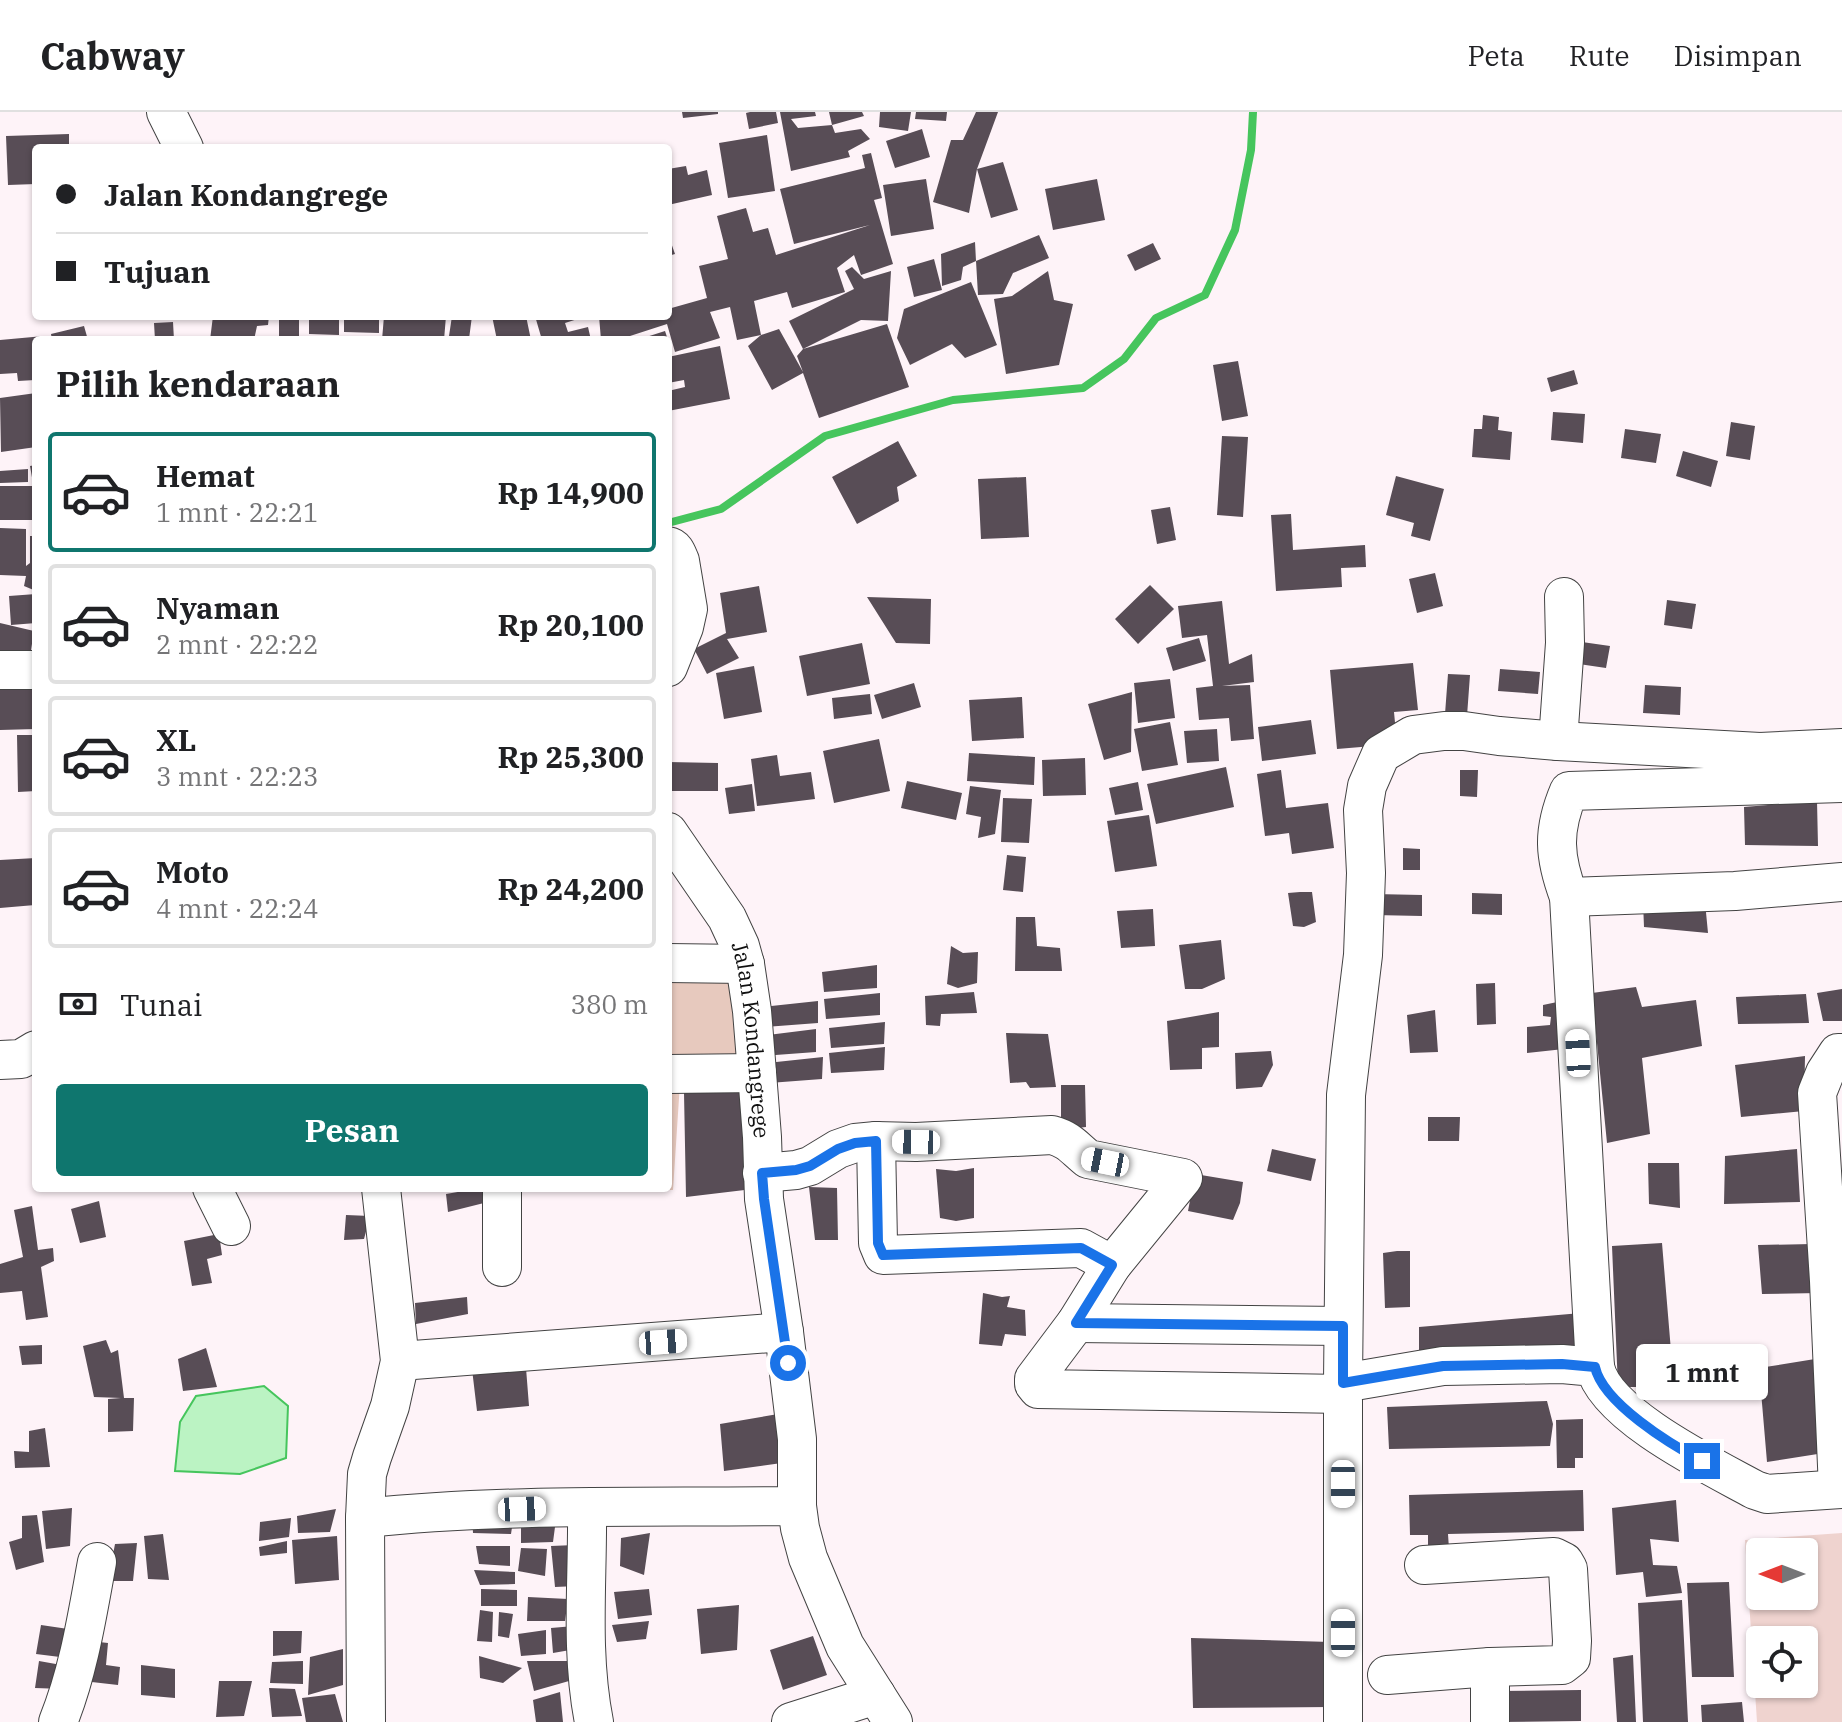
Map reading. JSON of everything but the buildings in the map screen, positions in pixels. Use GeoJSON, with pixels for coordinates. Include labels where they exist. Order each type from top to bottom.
{"type":"FeatureCollection","features":[{"type":"Feature","properties":{"kind":"street"},"geometry":{"type":"LineString","coordinates":[[166,112],[182,144]]}},
{"type":"Feature","properties":{"kind":"street"},"geometry":{"type":"LineString","coordinates":[[672,547],[680,561],[688,609],[672,657]]}},
{"type":"Feature","properties":{"kind":"street"},"geometry":{"type":"LineString","coordinates":[[1558,741],[1565,643],[1564,597]]}},
{"type":"Feature","properties":{"kind":"street"},"geometry":{"type":"LineString","coordinates":[[0,670],[32,670]]}},
{"type":"Feature","properties":{"kind":"street"},"geometry":{"type":"LineString","coordinates":[[1343,1722],[1346,1095],[1363,955],[1366,873],[1363,810],[1367,786],[1381,754],[1413,735],[1444,731],[1558,741],[1760,752],[1842,748]]}},
{"type":"Feature","properties":{"kind":"street"},"geometry":{"type":"LineString","coordinates":[[1842,783],[1569,791],[1559,814],[1556,845],[1561,877],[1569,897],[1597,1377],[1610,1395],[1675,1447],[1767,1494],[1840,1489],[1817,1093],[1825,1073],[1838,1053],[1842,1053]]}},
{"type":"Feature","properties":{"kind":"street","name":"Jalan Kondangrege"},"geometry":{"type":"LineString","coordinates":[[672,838],[727,918],[745,964],[752,1011],[764,1199],[797,1439],[797,1506],[808,1558],[845,1646],[885,1709]]}},
{"type":"Feature","properties":{"kind":"street"},"geometry":{"type":"LineString","coordinates":[[1569,897],[1735,891],[1842,882]]}},
{"type":"Feature","properties":{"kind":"street"},"geometry":{"type":"LineString","coordinates":[[672,963],[745,964]]}},
{"type":"Feature","properties":{"kind":"street"},"geometry":{"type":"LineString","coordinates":[[0,1060],[21,1059],[32,1052]]}},
{"type":"Feature","properties":{"kind":"street"},"geometry":{"type":"LineString","coordinates":[[672,1074],[757,1073]]}},
{"type":"Feature","properties":{"kind":"street"},"geometry":{"type":"LineString","coordinates":[[762,1173],[810,1166],[855,1143],[1052,1135],[1067,1139],[1088,1159],[1183,1178],[1112,1265],[1076,1323],[1034,1379],[1038,1389],[1343,1388],[1443,1366],[1562,1364],[1595,1367]]}},
{"type":"Feature","properties":{"kind":"street"},"geometry":{"type":"LineString","coordinates":[[876,1141],[878,1243],[883,1255],[1081,1248],[1112,1265]]}},
{"type":"Feature","properties":{"kind":"street"},"geometry":{"type":"LineString","coordinates":[[214,1192],[231,1226]]}},
{"type":"Feature","properties":{"kind":"street"},"geometry":{"type":"LineString","coordinates":[[366,1722],[367,1474],[393,1394],[400,1361],[381,1192]]}},
{"type":"Feature","properties":{"kind":"street"},"geometry":{"type":"LineString","coordinates":[[502,1192],[502,1267]]}},
{"type":"Feature","properties":{"kind":"street"},"geometry":{"type":"LineString","coordinates":[[1076,1323],[1343,1326]]}},
{"type":"Feature","properties":{"kind":"street"},"geometry":{"type":"LineString","coordinates":[[400,1361],[784,1332]]}},
{"type":"Feature","properties":{"kind":"street"},"geometry":{"type":"LineString","coordinates":[[365,1518],[587,1508],[797,1506]]}},
{"type":"Feature","properties":{"kind":"street"},"geometry":{"type":"LineString","coordinates":[[587,1508],[584,1629],[587,1691],[594,1722]]}},
{"type":"Feature","properties":{"kind":"street"},"geometry":{"type":"LineString","coordinates":[[1387,1675],[1562,1665],[1569,1661],[1572,1654],[1568,1569],[1554,1557],[1424,1565]]}},
{"type":"Feature","properties":{"kind":"street"},"geometry":{"type":"LineString","coordinates":[[58,1722],[81,1649],[97,1562]]}},
{"type":"Feature","properties":{"kind":"street"},"geometry":{"type":"LineString","coordinates":[[1490,1667],[1490,1722]]}},
{"type":"Feature","properties":{"kind":"street"},"geometry":{"type":"LineString","coordinates":[[791,1722],[885,1709]]}},
{"type":"Feature","properties":{"kind":"shaded area"},"geometry":{"type":"Polygon","coordinates":[[[734,973],[746,1071],[680,1083],[672,1190],[672,974],[734,973]]]}},
{"type":"Feature","properties":{"kind":"shaded area"},"geometry":{"type":"Polygon","coordinates":[[[264,1386],[288,1406],[286,1458],[240,1474],[175,1471],[180,1422],[196,1396],[264,1386]]]}},
{"type":"Feature","properties":{"kind":"shaded area"},"geometry":{"type":"Polygon","coordinates":[[[1842,1533],[1842,1722],[1757,1722],[1755,1698],[1818,1698],[1818,1626],[1751,1626],[1750,1610],[1818,1610],[1818,1538],[1773,1538],[1842,1533]]]}},
{"type":"Feature","properties":{"kind":"waterway"},"geometry":{"type":"LineString","coordinates":[[672,522],[721,509],[825,436],[953,400],[1083,388],[1124,359],[1156,318],[1205,295],[1235,230],[1251,150],[1253,112]]}},
{"type":"Feature","properties":{"kind":"route"},"geometry":{"type":"LineString","coordinates":[[788,1363],[762,1173],[796,1170],[810,1166],[838,1149],[876,1141],[878,1243],[883,1255],[1081,1248],[1112,1265],[1076,1323],[1343,1326],[1343,1383],[1443,1366],[1562,1364],[1595,1367],[1597,1377],[1610,1395],[1675,1447],[1702,1461]]}}]}
